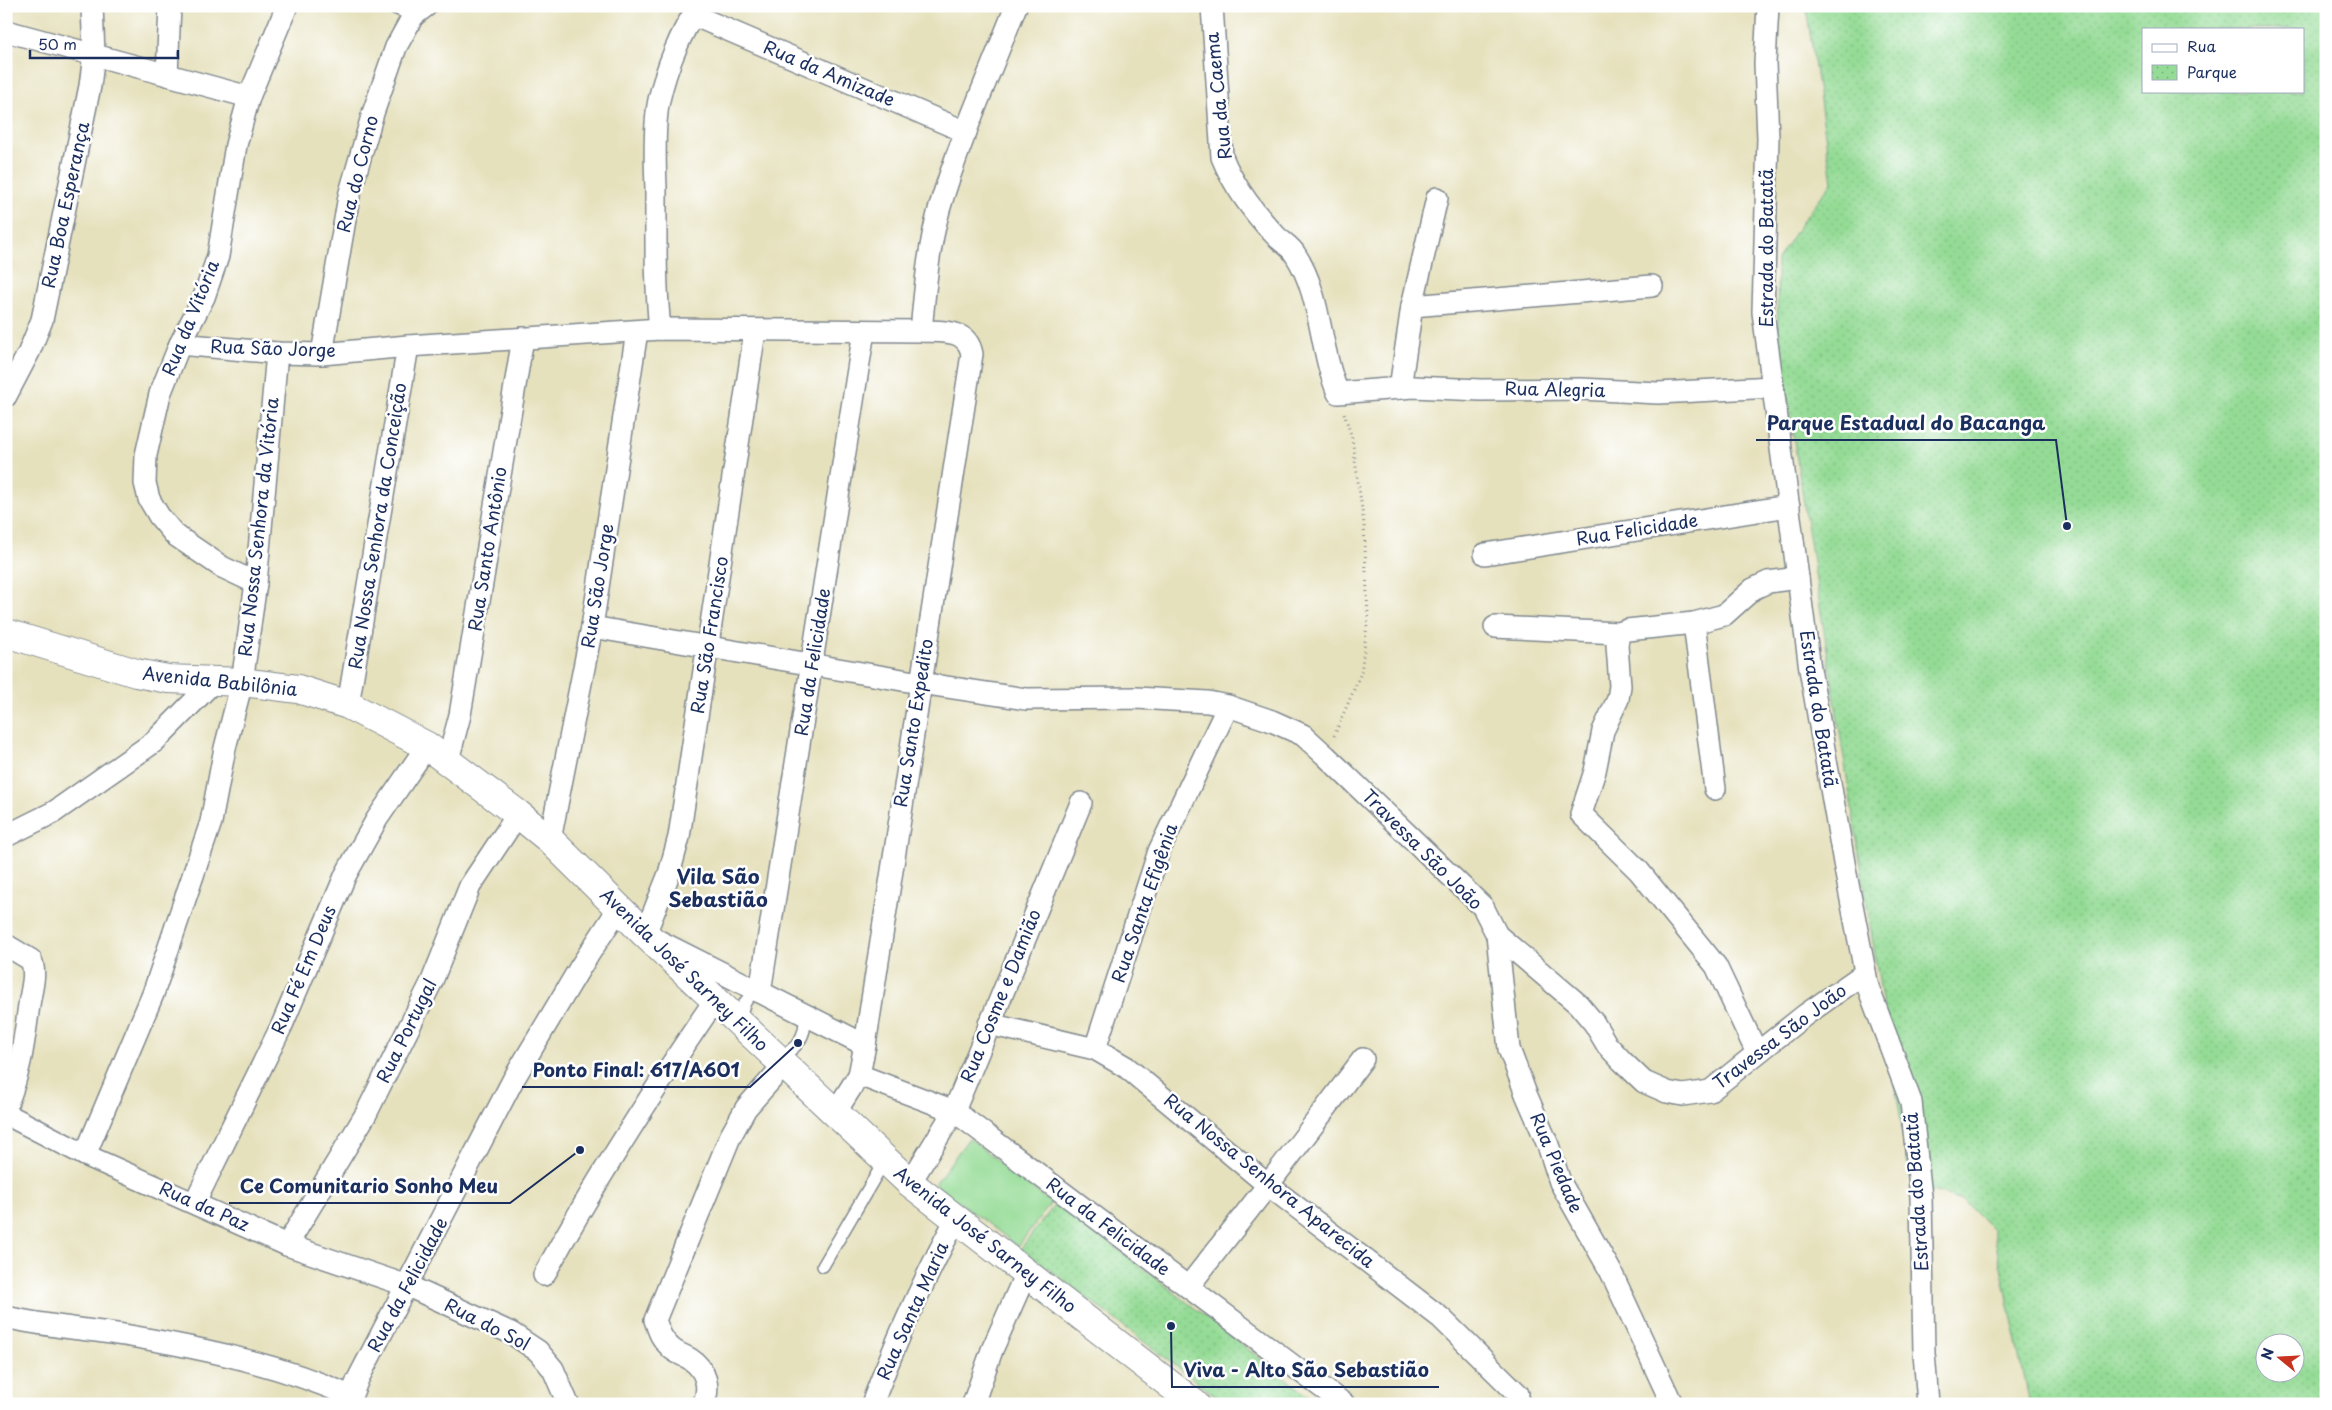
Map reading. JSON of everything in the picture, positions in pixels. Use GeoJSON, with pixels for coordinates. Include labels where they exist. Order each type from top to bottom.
{"type":"FeatureCollection","features":[{"type":"Feature","properties":{"kind":"main road","name":"Avenida Babilônia"},"geometry":{"type":"LineString","coordinates":[[6,633],[136,673],[168,679],[242,682],[298,689],[348,705],[437,753]]}},
{"type":"Feature","properties":{"kind":"main road","name":"Avenida José Sarney Filho"},"geometry":{"type":"LineString","coordinates":[[437,753],[550,840],[645,934],[910,1183],[1196,1404]]}},
{"type":"Feature","properties":{"kind":"street","name":"Rua Boa Esperança"},"geometry":{"type":"LineString","coordinates":[[6,396],[29,352],[42,320],[88,96],[94,54],[92,6]]}},
{"type":"Feature","properties":{"kind":"street"},"geometry":{"type":"LineString","coordinates":[[168,75],[170,6]]}},
{"type":"Feature","properties":{"kind":"street","name":"Rua da Vitória"},"geometry":{"type":"LineString","coordinates":[[256,583],[222,567],[175,535],[159,516],[150,499],[145,482],[146,455],[160,394],[180,344],[204,297],[218,256],[236,145],[249,97],[287,6]]}},
{"type":"Feature","properties":{"kind":"street"},"geometry":{"type":"LineString","coordinates":[[921,331],[928,261],[939,210],[966,132],[1016,6]]}},
{"type":"Feature","properties":{"kind":"street","name":"Rua da Caema"},"geometry":{"type":"LineString","coordinates":[[1212,6],[1222,157],[1231,179],[1247,203],[1295,253],[1308,278],[1328,370],[1338,393]]}},
{"type":"Feature","properties":{"kind":"street","name":"Estrada do Batatã"},"geometry":{"type":"LineString","coordinates":[[1768,6],[1765,63],[1768,138],[1763,312],[1820,731],[1865,973],[1868,987],[1911,1102],[1921,1197],[1924,1352],[1928,1404]]}},
{"type":"Feature","properties":{"kind":"street","name":"Rua do Corno"},"geometry":{"type":"LineString","coordinates":[[322,354],[349,196],[373,113],[396,47],[420,11]]}},
{"type":"Feature","properties":{"kind":"street"},"geometry":{"type":"LineString","coordinates":[[660,329],[657,304],[656,185],[658,102],[668,69],[696,11]]}},
{"type":"Feature","properties":{"kind":"street","name":"Rua da Amizade"},"geometry":{"type":"LineString","coordinates":[[696,11],[966,132]]}},
{"type":"Feature","properties":{"kind":"street"},"geometry":{"type":"LineString","coordinates":[[6,30],[249,97]]}},
{"type":"Feature","properties":{"kind":"street"},"geometry":{"type":"LineString","coordinates":[[1400,388],[1412,306],[1437,198]]}},
{"type":"Feature","properties":{"kind":"street"},"geometry":{"type":"LineString","coordinates":[[1412,306],[1652,286]]}},
{"type":"Feature","properties":{"kind":"street","name":"Rua São Jorge"},"geometry":{"type":"LineString","coordinates":[[180,344],[322,354],[408,346],[660,329],[921,331],[957,333]]}},
{"type":"Feature","properties":{"kind":"street","name":"Rua São Jorge"},"geometry":{"type":"LineString","coordinates":[[550,840],[592,627],[636,331]]}},
{"type":"Feature","properties":{"kind":"street","name":"Rua São Francisco"},"geometry":{"type":"LineString","coordinates":[[645,934],[669,874],[679,837],[755,331]]}},
{"type":"Feature","properties":{"kind":"street","name":"Rua da Felicidade"},"geometry":{"type":"LineString","coordinates":[[760,992],[813,665],[864,331]]}},
{"type":"Feature","properties":{"kind":"street","name":"Rua Santo Expedito"},"geometry":{"type":"LineString","coordinates":[[835,1113],[859,1075],[865,1045],[972,354],[970,344],[957,333]]}},
{"type":"Feature","properties":{"kind":"street","name":"Rua Santo Antônio"},"geometry":{"type":"LineString","coordinates":[[437,753],[460,715],[523,338]]}},
{"type":"Feature","properties":{"kind":"street","name":"Rua Nossa Senhora da Conceição"},"geometry":{"type":"LineString","coordinates":[[348,705],[408,346]]}},
{"type":"Feature","properties":{"kind":"street","name":"Rua Nossa Senhora da Vitória"},"geometry":{"type":"LineString","coordinates":[[85,1155],[152,994],[211,822],[225,748],[242,682],[256,583],[277,352]]}},
{"type":"Feature","properties":{"kind":"street","name":"Rua Alegria"},"geometry":{"type":"LineString","coordinates":[[1338,393],[1400,388],[1581,388],[1658,393],[1773,387]]}},
{"type":"Feature","properties":{"kind":"street","name":"Rua Felicidade"},"geometry":{"type":"LineString","coordinates":[[1485,554],[1789,506]]}},
{"type":"Feature","properties":{"kind":"street"},"geometry":{"type":"LineString","coordinates":[[1495,627],[1619,633],[1627,630],[1694,623],[1724,615],[1753,589],[1768,582],[1798,578]]}},
{"type":"Feature","properties":{"kind":"street"},"geometry":{"type":"LineString","coordinates":[[1694,623],[1715,789]]}},
{"type":"Feature","properties":{"kind":"street"},"geometry":{"type":"LineString","coordinates":[[592,627],[920,684]]}},
{"type":"Feature","properties":{"kind":"street"},"geometry":{"type":"LineString","coordinates":[[1619,633],[1617,645],[1620,686],[1618,699],[1603,731],[1595,771],[1581,814],[1639,871],[1716,966],[1757,1053]]}},
{"type":"Feature","properties":{"kind":"street"},"geometry":{"type":"LineString","coordinates":[[6,836],[54,812],[154,742],[213,682]]}},
{"type":"Feature","properties":{"kind":"street","name":"Travessa São João"},"geometry":{"type":"LineString","coordinates":[[920,684],[1026,699],[1136,698],[1208,702],[1228,706],[1272,721],[1303,735],[1483,907],[1497,935],[1578,1004],[1594,1023],[1607,1045],[1644,1082],[1667,1092],[1683,1095],[1710,1091],[1805,1015],[1865,973]]}},
{"type":"Feature","properties":{"kind":"street","name":"Rua Santa Efigênia"},"geometry":{"type":"LineString","coordinates":[[1095,1049],[1159,851],[1228,706]]}},
{"type":"Feature","properties":{"kind":"street","name":"Rua Fé Em Deus"},"geometry":{"type":"LineString","coordinates":[[195,1202],[282,1025],[346,874],[377,819],[437,753]]}},
{"type":"Feature","properties":{"kind":"street","name":"Rua Cosme e Damião"},"geometry":{"type":"LineString","coordinates":[[910,1183],[954,1112],[1081,803]]}},
{"type":"Feature","properties":{"kind":"street","name":"Rua Portugal"},"geometry":{"type":"LineString","coordinates":[[287,1245],[366,1114],[432,981],[470,886],[518,814]]}},
{"type":"Feature","properties":{"kind":"street","name":"Rua da Felicidade"},"geometry":{"type":"LineString","coordinates":[[349,1400],[514,1080],[581,966],[619,908]]}},
{"type":"Feature","properties":{"kind":"street"},"geometry":{"type":"LineString","coordinates":[[645,934],[865,1045]]}},
{"type":"Feature","properties":{"kind":"street","name":"Rua Piedade"},"geometry":{"type":"LineString","coordinates":[[1497,935],[1509,1049],[1548,1145],[1560,1182],[1611,1272],[1672,1404]]}},
{"type":"Feature","properties":{"kind":"street"},"geometry":{"type":"LineString","coordinates":[[6,945],[31,960],[34,976],[22,1058],[15,1084],[6,1106]]}},
{"type":"Feature","properties":{"kind":"street"},"geometry":{"type":"LineString","coordinates":[[544,1275],[571,1225],[652,1093],[715,1000]]}},
{"type":"Feature","properties":{"kind":"street","name":"Rua Nossa Senhora Aparecida"},"geometry":{"type":"LineString","coordinates":[[989,1024],[1095,1049],[1133,1072],[1268,1185],[1442,1318],[1518,1394]]}},
{"type":"Feature","properties":{"kind":"street"},"geometry":{"type":"LineString","coordinates":[[1188,1287],[1363,1059]]}},
{"type":"Feature","properties":{"kind":"street"},"geometry":{"type":"LineString","coordinates":[[705,1394],[703,1371],[693,1361],[671,1349],[662,1339],[655,1320],[730,1137],[746,1108],[780,1061]]}},
{"type":"Feature","properties":{"kind":"street","name":"Rua da Felicidade"},"geometry":{"type":"LineString","coordinates":[[859,1075],[954,1112],[1344,1404]]}},
{"type":"Feature","properties":{"kind":"street","name":"Rua da Paz"},"geometry":{"type":"LineString","coordinates":[[6,1114],[85,1155],[195,1202],[287,1245],[408,1286]]}},
{"type":"Feature","properties":{"kind":"street","name":"Rua Santa Maria"},"geometry":{"type":"LineString","coordinates":[[872,1404],[892,1351],[924,1279],[956,1219]]}},
{"type":"Feature","properties":{"kind":"street"},"geometry":{"type":"LineString","coordinates":[[973,1404],[992,1350],[1026,1273]]}},
{"type":"Feature","properties":{"kind":"street","name":"Rua do Sol"},"geometry":{"type":"LineString","coordinates":[[408,1286],[511,1332],[538,1351],[553,1369],[568,1404]]}},
{"type":"Feature","properties":{"kind":"street"},"geometry":{"type":"LineString","coordinates":[[6,1316],[132,1336],[257,1363],[322,1384],[349,1400]]}},
{"type":"Feature","properties":{"kind":"lane"},"geometry":{"type":"LineString","coordinates":[[390,6],[420,11]]}},
{"type":"Feature","properties":{"kind":"lane"},"geometry":{"type":"LineString","coordinates":[[743,1026],[741,1014],[745,1002],[751,995],[760,992]]}},
{"type":"Feature","properties":{"kind":"lane"},"geometry":{"type":"LineString","coordinates":[[780,1061],[798,1042],[805,1026],[804,1014]]}},
{"type":"Feature","properties":{"kind":"lane"},"geometry":{"type":"LineString","coordinates":[[823,1266],[885,1160]]}},
{"type":"Feature","properties":{"kind":"path"},"geometry":{"type":"LineString","coordinates":[[1326,756],[1361,673],[1368,617],[1365,532],[1358,474],[1352,438],[1338,393]]}},
{"type":"Feature","properties":{"kind":"green space"},"geometry":{"type":"Polygon","coordinates":[[[1806,6],[2326,6],[2326,1404],[2030,1404],[1993,1230],[1963,1200],[1919,1187],[1908,1165],[1778,339],[1777,260],[1804,219],[1832,182],[1806,6]]]}},
{"type":"Feature","properties":{"kind":"green space"},"geometry":{"type":"Polygon","coordinates":[[[969,1138],[1051,1203],[1018,1246],[935,1184],[969,1138]]]}},
{"type":"Feature","properties":{"kind":"green space"},"geometry":{"type":"Polygon","coordinates":[[[1057,1202],[1319,1404],[1226,1404],[1021,1248],[1057,1202]]]}},
{"type":"Feature","properties":{"kind":"place","name":"Parque Estadual do Bacanga"},"geometry":{"type":"Point","coordinates":[2067,526]}},
{"type":"Feature","properties":{"kind":"place","name":"Ponto Final: 617/A601"},"geometry":{"type":"Point","coordinates":[798,1043]}},
{"type":"Feature","properties":{"kind":"place","name":"Ce Comunitario Sonho Meu"},"geometry":{"type":"Point","coordinates":[580,1150]}},
{"type":"Feature","properties":{"kind":"place","name":"Viva - Alto São Sebastião"},"geometry":{"type":"Point","coordinates":[1171,1326]}},
{"type":"Feature","properties":{"kind":"district","name":"Vila São Sebastião"},"geometry":{"type":"Point","coordinates":[718,888]}}]}
